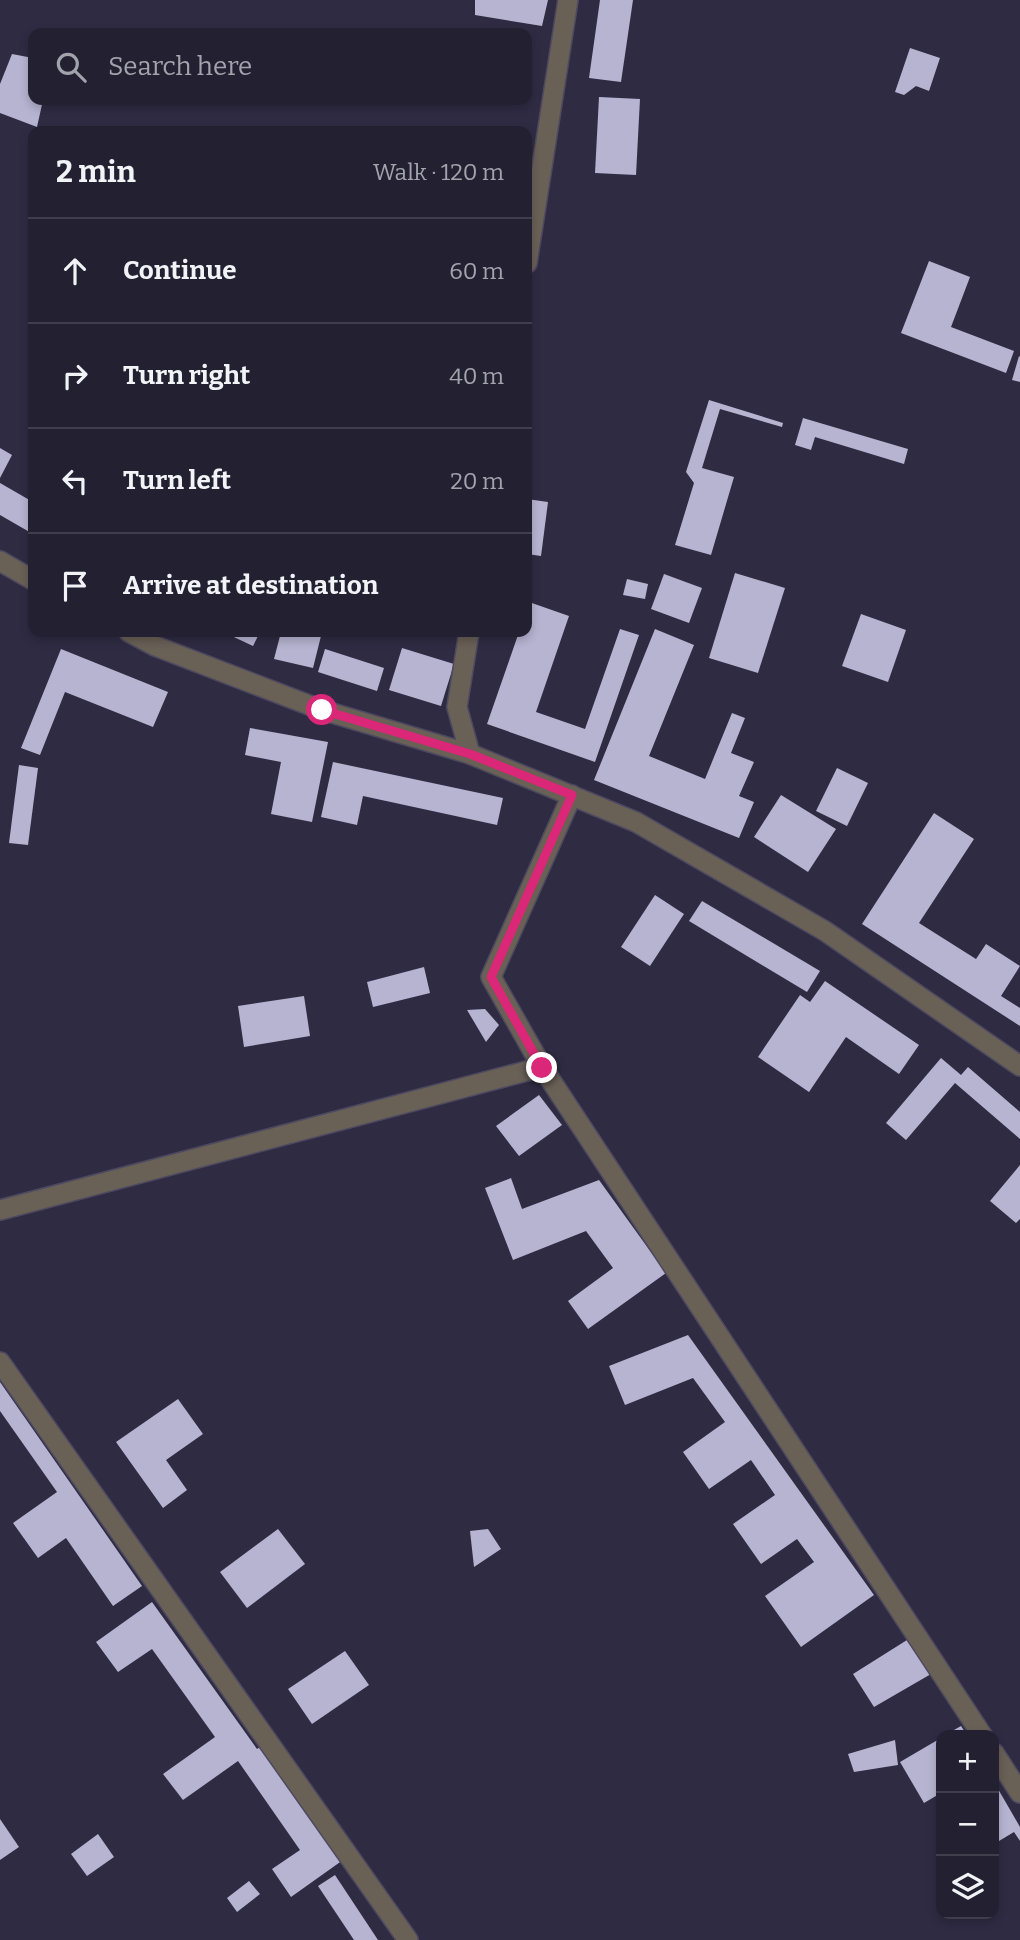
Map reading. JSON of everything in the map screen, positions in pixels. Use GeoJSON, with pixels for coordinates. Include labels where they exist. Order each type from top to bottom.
{"type":"FeatureCollection","features":[{"type":"Feature","properties":{"kind":"street"},"geometry":{"type":"LineString","coordinates":[[532,231],[568,0]]}},
{"type":"Feature","properties":{"kind":"street"},"geometry":{"type":"LineString","coordinates":[[0,561],[28,577]]}},
{"type":"Feature","properties":{"kind":"street"},"geometry":{"type":"LineString","coordinates":[[138,637],[155,646],[322,710],[470,754],[636,821],[825,931],[1020,1066]]}},
{"type":"Feature","properties":{"kind":"street"},"geometry":{"type":"LineString","coordinates":[[468,637],[457,707],[470,754]]}},
{"type":"Feature","properties":{"kind":"street"},"geometry":{"type":"LineString","coordinates":[[572,795],[491,977],[542,1068],[979,1730]]}},
{"type":"Feature","properties":{"kind":"street"},"geometry":{"type":"LineString","coordinates":[[0,1210],[542,1068]]}},
{"type":"Feature","properties":{"kind":"street"},"geometry":{"type":"LineString","coordinates":[[0,1362],[408,1940]]}},
{"type":"Feature","properties":{"kind":"street"},"geometry":{"type":"LineString","coordinates":[[999,1762],[1020,1793]]}},
{"type":"Feature","properties":{"kind":"building"},"geometry":{"type":"Polygon","coordinates":[[[475,0],[548,0],[542,26],[475,15],[475,0]]]}},
{"type":"Feature","properties":{"kind":"building"},"geometry":{"type":"Polygon","coordinates":[[[600,0],[633,0],[621,82],[589,78],[600,0]]]}},
{"type":"Feature","properties":{"kind":"building"},"geometry":{"type":"Polygon","coordinates":[[[910,48],[940,58],[929,91],[916,86],[904,95],[895,92],[910,48]]]}},
{"type":"Feature","properties":{"kind":"building"},"geometry":{"type":"Polygon","coordinates":[[[12,54],[28,57],[28,105],[42,105],[37,126],[0,113],[0,84],[12,54]]]}},
{"type":"Feature","properties":{"kind":"building"},"geometry":{"type":"Polygon","coordinates":[[[599,97],[640,99],[636,175],[595,173],[599,97]]]}},
{"type":"Feature","properties":{"kind":"building"},"geometry":{"type":"Polygon","coordinates":[[[929,261],[970,277],[951,327],[1014,351],[1006,373],[901,333],[929,261]]]}},
{"type":"Feature","properties":{"kind":"building"},"geometry":{"type":"Polygon","coordinates":[[[1020,357],[1020,382],[1012,380],[1020,357]]]}},
{"type":"Feature","properties":{"kind":"building"},"geometry":{"type":"Polygon","coordinates":[[[709,400],[783,423],[782,427],[720,409],[702,468],[734,477],[711,555],[675,545],[694,483],[686,472],[709,400]]]}},
{"type":"Feature","properties":{"kind":"building"},"geometry":{"type":"Polygon","coordinates":[[[803,418],[908,449],[904,464],[815,437],[811,450],[795,445],[803,418]]]}},
{"type":"Feature","properties":{"kind":"building"},"geometry":{"type":"Polygon","coordinates":[[[0,448],[12,455],[0,478],[0,448]]]}},
{"type":"Feature","properties":{"kind":"building"},"geometry":{"type":"Polygon","coordinates":[[[0,483],[28,499],[28,531],[0,515],[0,483]]]}},
{"type":"Feature","properties":{"kind":"building"},"geometry":{"type":"Polygon","coordinates":[[[532,500],[548,502],[541,556],[532,555],[532,500]]]}},
{"type":"Feature","properties":{"kind":"building"},"geometry":{"type":"Polygon","coordinates":[[[735,573],[785,588],[758,673],[709,658],[735,573]]]}},
{"type":"Feature","properties":{"kind":"building"},"geometry":{"type":"Polygon","coordinates":[[[664,574],[702,588],[689,623],[651,609],[664,574]]]}},
{"type":"Feature","properties":{"kind":"building"},"geometry":{"type":"Polygon","coordinates":[[[627,579],[648,584],[645,599],[623,595],[627,579]]]}},
{"type":"Feature","properties":{"kind":"building"},"geometry":{"type":"Polygon","coordinates":[[[532,603],[569,616],[536,712],[585,729],[620,629],[639,635],[595,762],[487,724],[517,637],[532,637],[532,603]]]}},
{"type":"Feature","properties":{"kind":"building"},"geometry":{"type":"Polygon","coordinates":[[[861,614],[906,630],[888,682],[842,666],[861,614]]]}},
{"type":"Feature","properties":{"kind":"building"},"geometry":{"type":"Polygon","coordinates":[[[655,629],[694,645],[649,756],[705,779],[732,713],[745,718],[731,753],[754,762],[739,796],[754,802],[739,838],[594,780],[655,629]]]}},
{"type":"Feature","properties":{"kind":"building"},"geometry":{"type":"Polygon","coordinates":[[[234,637],[258,637],[253,646],[234,637]]]}},
{"type":"Feature","properties":{"kind":"building"},"geometry":{"type":"Polygon","coordinates":[[[280,637],[321,637],[313,668],[274,659],[280,637]]]}},
{"type":"Feature","properties":{"kind":"building"},"geometry":{"type":"Polygon","coordinates":[[[402,648],[454,664],[441,706],[389,690],[402,648]]]}},
{"type":"Feature","properties":{"kind":"building"},"geometry":{"type":"Polygon","coordinates":[[[61,649],[168,692],[153,727],[65,692],[40,755],[21,748],[61,649]]]}},
{"type":"Feature","properties":{"kind":"building"},"geometry":{"type":"Polygon","coordinates":[[[325,649],[384,668],[377,691],[318,672],[325,649]]]}},
{"type":"Feature","properties":{"kind":"building"},"geometry":{"type":"Polygon","coordinates":[[[250,728],[328,742],[312,822],[271,814],[281,762],[245,755],[250,728]]]}},
{"type":"Feature","properties":{"kind":"building"},"geometry":{"type":"Polygon","coordinates":[[[333,762],[503,798],[497,825],[363,796],[357,825],[321,817],[333,762]]]}},
{"type":"Feature","properties":{"kind":"building"},"geometry":{"type":"Polygon","coordinates":[[[19,765],[38,768],[28,845],[9,843],[19,765]]]}},
{"type":"Feature","properties":{"kind":"building"},"geometry":{"type":"Polygon","coordinates":[[[837,768],[868,783],[847,826],[816,811],[837,768]]]}},
{"type":"Feature","properties":{"kind":"building"},"geometry":{"type":"Polygon","coordinates":[[[781,795],[836,829],[808,872],[754,837],[781,795]]]}},
{"type":"Feature","properties":{"kind":"building"},"geometry":{"type":"Polygon","coordinates":[[[934,813],[974,839],[919,923],[976,959],[986,944],[1020,966],[1001,996],[1020,1008],[1020,1026],[862,924],[934,813]]]}},
{"type":"Feature","properties":{"kind":"building"},"geometry":{"type":"Polygon","coordinates":[[[655,895],[684,914],[650,966],[621,947],[655,895]]]}},
{"type":"Feature","properties":{"kind":"building"},"geometry":{"type":"Polygon","coordinates":[[[702,901],[820,971],[807,992],[689,921],[702,901]]]}},
{"type":"Feature","properties":{"kind":"building"},"geometry":{"type":"Polygon","coordinates":[[[424,967],[430,993],[373,1007],[367,982],[424,967]]]}},
{"type":"Feature","properties":{"kind":"building"},"geometry":{"type":"Polygon","coordinates":[[[825,981],[919,1045],[899,1074],[846,1037],[809,1092],[758,1057],[800,995],[810,1002],[825,981]]]}},
{"type":"Feature","properties":{"kind":"building"},"geometry":{"type":"Polygon","coordinates":[[[304,996],[310,1036],[244,1047],[238,1006],[304,996]]]}},
{"type":"Feature","properties":{"kind":"building"},"geometry":{"type":"Polygon","coordinates":[[[485,1009],[499,1025],[486,1042],[467,1010],[485,1009]]]}},
{"type":"Feature","properties":{"kind":"building"},"geometry":{"type":"Polygon","coordinates":[[[941,1058],[961,1075],[968,1067],[1020,1112],[1020,1139],[955,1083],[906,1140],[886,1123],[941,1058]]]}},
{"type":"Feature","properties":{"kind":"building"},"geometry":{"type":"Polygon","coordinates":[[[539,1095],[562,1125],[519,1156],[496,1126],[539,1095]]]}},
{"type":"Feature","properties":{"kind":"building"},"geometry":{"type":"Polygon","coordinates":[[[1020,1165],[1020,1219],[1016,1223],[990,1201],[1020,1165]]]}},
{"type":"Feature","properties":{"kind":"building"},"geometry":{"type":"Polygon","coordinates":[[[511,1178],[522,1209],[599,1180],[666,1273],[588,1329],[568,1301],[613,1268],[586,1231],[513,1260],[485,1188],[511,1178]]]}},
{"type":"Feature","properties":{"kind":"building"},"geometry":{"type":"Polygon","coordinates":[[[688,1335],[874,1595],[801,1647],[765,1596],[814,1562],[797,1539],[761,1564],[733,1524],[775,1495],[751,1460],[709,1489],[683,1452],[725,1422],[693,1378],[625,1405],[609,1366],[688,1335]]]}},
{"type":"Feature","properties":{"kind":"building"},"geometry":{"type":"Polygon","coordinates":[[[0,1382],[142,1586],[113,1606],[66,1538],[38,1558],[13,1523],[57,1492],[0,1411],[0,1382]]]}},
{"type":"Feature","properties":{"kind":"building"},"geometry":{"type":"Polygon","coordinates":[[[178,1399],[203,1434],[166,1460],[187,1490],[163,1508],[116,1442],[178,1399]]]}},
{"type":"Feature","properties":{"kind":"building"},"geometry":{"type":"Polygon","coordinates":[[[278,1529],[305,1564],[247,1608],[220,1572],[278,1529]]]}},
{"type":"Feature","properties":{"kind":"building"},"geometry":{"type":"Polygon","coordinates":[[[488,1529],[501,1549],[474,1567],[470,1531],[488,1529]]]}},
{"type":"Feature","properties":{"kind":"building"},"geometry":{"type":"Polygon","coordinates":[[[152,1602],[257,1749],[263,1745],[343,1860],[291,1897],[272,1869],[300,1850],[238,1761],[183,1800],[163,1774],[215,1737],[152,1649],[118,1672],[96,1642],[152,1602]]]}},
{"type":"Feature","properties":{"kind":"building"},"geometry":{"type":"Polygon","coordinates":[[[907,1640],[931,1674],[874,1707],[853,1674],[907,1640]]]}},
{"type":"Feature","properties":{"kind":"building"},"geometry":{"type":"Polygon","coordinates":[[[345,1651],[369,1685],[312,1724],[288,1689],[345,1651]]]}},
{"type":"Feature","properties":{"kind":"building"},"geometry":{"type":"Polygon","coordinates":[[[895,1740],[898,1765],[854,1772],[848,1754],[895,1740]]]}},
{"type":"Feature","properties":{"kind":"building"},"geometry":{"type":"Polygon","coordinates":[[[936,1741],[936,1796],[924,1803],[900,1762],[936,1741]]]}},
{"type":"Feature","properties":{"kind":"building"},"geometry":{"type":"Polygon","coordinates":[[[999,1791],[1020,1827],[1020,1841],[1014,1832],[999,1841],[999,1791]]]}},
{"type":"Feature","properties":{"kind":"building"},"geometry":{"type":"Polygon","coordinates":[[[0,1819],[19,1847],[0,1860],[0,1819]]]}},
{"type":"Feature","properties":{"kind":"building"},"geometry":{"type":"Polygon","coordinates":[[[98,1834],[114,1857],[87,1876],[71,1854],[98,1834]]]}},
{"type":"Feature","properties":{"kind":"building"},"geometry":{"type":"Polygon","coordinates":[[[335,1875],[378,1940],[354,1940],[318,1886],[335,1875]]]}},
{"type":"Feature","properties":{"kind":"building"},"geometry":{"type":"Polygon","coordinates":[[[249,1881],[260,1894],[237,1912],[227,1898],[249,1881]]]}},
{"type":"Feature","properties":{"kind":"route"},"geometry":{"type":"LineString","coordinates":[[322,710],[470,754],[572,795],[491,977],[542,1068]]}}]}
